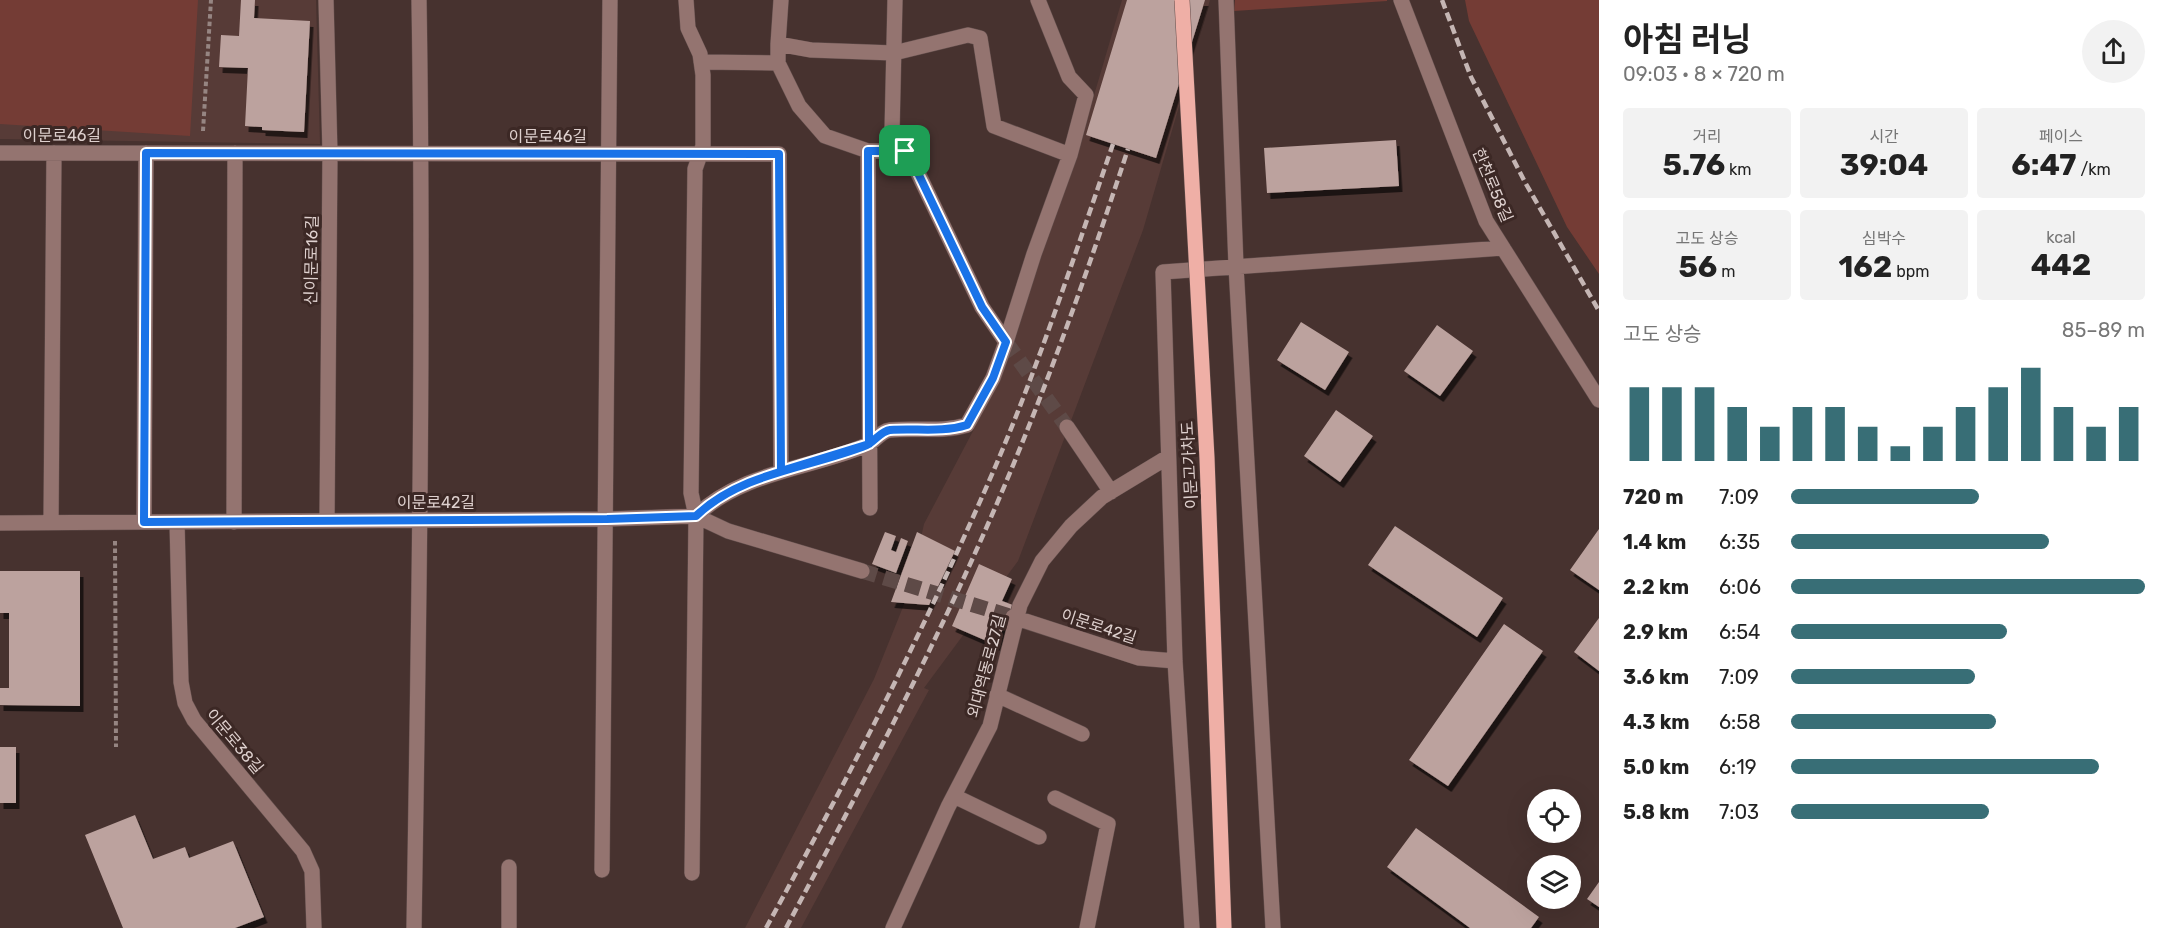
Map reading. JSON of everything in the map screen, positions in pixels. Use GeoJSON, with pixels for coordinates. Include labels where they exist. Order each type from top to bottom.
{"type":"FeatureCollection","features":[{"type":"Feature","properties":{"kind":"main road","name":"이문고가차도"},"geometry":{"type":"LineString","coordinates":[[1182,0],[1207,458],[1224,928]]}},
{"type":"Feature","properties":{"kind":"street","name":"신이문로16길"},"geometry":{"type":"LineString","coordinates":[[326,0],[330,153],[327,521]]}},
{"type":"Feature","properties":{"kind":"street"},"geometry":{"type":"LineString","coordinates":[[414,928],[421,520],[422,153],[418,0]]}},
{"type":"Feature","properties":{"kind":"street"},"geometry":{"type":"LineString","coordinates":[[602,870],[610,0]]}},
{"type":"Feature","properties":{"kind":"street"},"geometry":{"type":"LineString","coordinates":[[686,0],[688,28],[701,62],[703,146],[694,169],[691,493],[696,516],[692,873]]}},
{"type":"Feature","properties":{"kind":"street"},"geometry":{"type":"LineString","coordinates":[[781,0],[778,63],[799,106],[825,136],[868,151],[905,151]]}},
{"type":"Feature","properties":{"kind":"street"},"geometry":{"type":"LineString","coordinates":[[895,0],[892,132],[917,171],[982,307],[1006,342]]}},
{"type":"Feature","properties":{"kind":"street"},"geometry":{"type":"LineString","coordinates":[[696,516],[713,499],[781,471],[869,444],[887,430],[950,430],[967,425],[993,378],[1006,342],[1034,254],[1070,155],[1086,95],[1069,77],[1038,0]]}},
{"type":"Feature","properties":{"kind":"street"},"geometry":{"type":"LineString","coordinates":[[1226,0],[1236,266],[1273,928]]}},
{"type":"Feature","properties":{"kind":"street","name":"한천로58길"},"geometry":{"type":"LineString","coordinates":[[1401,0],[1486,221],[1599,400]]}},
{"type":"Feature","properties":{"kind":"street"},"geometry":{"type":"LineString","coordinates":[[778,44],[811,50],[894,53],[968,35],[980,38],[994,126],[1070,155]]}},
{"type":"Feature","properties":{"kind":"street"},"geometry":{"type":"LineString","coordinates":[[701,62],[778,63]]}},
{"type":"Feature","properties":{"kind":"street"},"geometry":{"type":"LineString","coordinates":[[868,151],[870,508]]}},
{"type":"Feature","properties":{"kind":"street","name":"이문로46길"},"geometry":{"type":"LineString","coordinates":[[0,153],[779,154],[781,471]]}},
{"type":"Feature","properties":{"kind":"street"},"geometry":{"type":"LineString","coordinates":[[51,523],[54,153]]}},
{"type":"Feature","properties":{"kind":"street"},"geometry":{"type":"LineString","coordinates":[[144,522],[146,153]]}},
{"type":"Feature","properties":{"kind":"street"},"geometry":{"type":"LineString","coordinates":[[234,522],[235,153]]}},
{"type":"Feature","properties":{"kind":"street"},"geometry":{"type":"LineString","coordinates":[[1192,928],[1175,662],[1163,272],[1503,248]]}},
{"type":"Feature","properties":{"kind":"street"},"geometry":{"type":"LineString","coordinates":[[1067,427],[1111,492]]}},
{"type":"Feature","properties":{"kind":"street","name":"외대역동로27길"},"geometry":{"type":"LineString","coordinates":[[893,928],[954,796],[990,726],[1020,605],[1042,561],[1071,526],[1111,492],[1168,457]]}},
{"type":"Feature","properties":{"kind":"street","name":"이문로42길"},"geometry":{"type":"LineString","coordinates":[[0,523],[607,519],[696,516],[728,531],[862,570]]}},
{"type":"Feature","properties":{"kind":"street","name":"이문로38길"},"geometry":{"type":"LineString","coordinates":[[177,522],[181,682],[185,703],[194,720],[303,851],[312,871],[314,884],[314,928]]}},
{"type":"Feature","properties":{"kind":"street","name":"이문로42길"},"geometry":{"type":"LineString","coordinates":[[1016,618],[1139,658],[1175,662]]}},
{"type":"Feature","properties":{"kind":"street"},"geometry":{"type":"LineString","coordinates":[[997,696],[1082,734]]}},
{"type":"Feature","properties":{"kind":"street"},"geometry":{"type":"LineString","coordinates":[[954,796],[1039,837]]}},
{"type":"Feature","properties":{"kind":"street"},"geometry":{"type":"LineString","coordinates":[[1055,798],[1108,824],[1087,928]]}},
{"type":"Feature","properties":{"kind":"street"},"geometry":{"type":"LineString","coordinates":[[509,867],[509,928]]}},
{"type":"Feature","properties":{"kind":"path"},"geometry":{"type":"LineString","coordinates":[[203,131],[211,0]]}},
{"type":"Feature","properties":{"kind":"path"},"geometry":{"type":"LineString","coordinates":[[115,522],[117,747]]}},
{"type":"Feature","properties":{"kind":"shaded area"},"geometry":{"type":"Polygon","coordinates":[[[0,0],[316,0],[320,144],[0,139],[0,0]]]}},
{"type":"Feature","properties":{"kind":"shaded area"},"geometry":{"type":"Polygon","coordinates":[[[0,0],[198,0],[190,136],[0,124],[0,0]]]}},
{"type":"Feature","properties":{"kind":"shaded area"},"geometry":{"type":"Polygon","coordinates":[[[1122,0],[1210,0],[1143,230],[1018,561],[924,688],[929,690],[801,928],[745,928],[874,679],[909,592],[924,524],[973,431],[1010,342],[1085,126],[1122,0]]]}},
{"type":"Feature","properties":{"kind":"shaded area"},"geometry":{"type":"Polygon","coordinates":[[[1235,0],[1387,0],[1387,1],[1234,11],[1235,0]]]}},
{"type":"Feature","properties":{"kind":"shaded area"},"geometry":{"type":"Polygon","coordinates":[[[1465,0],[1599,0],[1599,274],[1567,227],[1469,21],[1465,0]]]}},
{"type":"Feature","properties":{"kind":"building"},"geometry":{"type":"Polygon","coordinates":[[[241,0],[255,0],[254,18],[310,21],[304,132],[262,130],[262,127],[245,126],[248,68],[219,67],[221,35],[239,36],[241,0]]]}},
{"type":"Feature","properties":{"kind":"building"},"geometry":{"type":"Polygon","coordinates":[[[1127,0],[1205,0],[1156,158],[1086,135],[1127,0]]]}},
{"type":"Feature","properties":{"kind":"building"},"geometry":{"type":"Polygon","coordinates":[[[1396,140],[1399,186],[1267,193],[1264,148],[1396,140]]]}},
{"type":"Feature","properties":{"kind":"building"},"geometry":{"type":"Polygon","coordinates":[[[1301,322],[1349,352],[1325,390],[1277,360],[1301,322]]]}},
{"type":"Feature","properties":{"kind":"building"},"geometry":{"type":"Polygon","coordinates":[[[1437,325],[1473,351],[1440,396],[1404,371],[1437,325]]]}},
{"type":"Feature","properties":{"kind":"building"},"geometry":{"type":"Polygon","coordinates":[[[1336,410],[1373,436],[1340,482],[1304,456],[1336,410]]]}},
{"type":"Feature","properties":{"kind":"building"},"geometry":{"type":"Polygon","coordinates":[[[1395,526],[1503,598],[1477,637],[1368,565],[1395,526]]]}},
{"type":"Feature","properties":{"kind":"building"},"geometry":{"type":"Polygon","coordinates":[[[1599,529],[1599,590],[1570,570],[1599,529]]]}},
{"type":"Feature","properties":{"kind":"building"},"geometry":{"type":"Polygon","coordinates":[[[885,532],[896,536],[891,550],[896,552],[901,538],[908,541],[896,573],[872,564],[885,532]]]}},
{"type":"Feature","properties":{"kind":"building"},"geometry":{"type":"Polygon","coordinates":[[[917,532],[955,551],[929,605],[891,602],[917,532]]]}},
{"type":"Feature","properties":{"kind":"building"},"geometry":{"type":"Polygon","coordinates":[[[979,564],[1012,579],[1002,601],[1013,605],[996,645],[952,626],[979,564]]]}},
{"type":"Feature","properties":{"kind":"building"},"geometry":{"type":"Polygon","coordinates":[[[0,571],[80,571],[80,706],[0,705],[0,688],[9,688],[9,613],[0,613],[0,571]]]}},
{"type":"Feature","properties":{"kind":"building"},"geometry":{"type":"Polygon","coordinates":[[[1599,618],[1599,671],[1574,652],[1599,618]]]}},
{"type":"Feature","properties":{"kind":"building"},"geometry":{"type":"Polygon","coordinates":[[[1504,624],[1543,651],[1448,786],[1409,760],[1504,624]]]}},
{"type":"Feature","properties":{"kind":"building"},"geometry":{"type":"Polygon","coordinates":[[[0,747],[16,747],[16,803],[0,803],[0,747]]]}},
{"type":"Feature","properties":{"kind":"building"},"geometry":{"type":"Polygon","coordinates":[[[135,815],[153,859],[185,847],[189,858],[233,841],[264,917],[235,928],[123,928],[85,835],[135,815]]]}},
{"type":"Feature","properties":{"kind":"building"},"geometry":{"type":"Polygon","coordinates":[[[1416,828],[1539,917],[1531,928],[1470,928],[1387,867],[1416,828]]]}},
{"type":"Feature","properties":{"kind":"building"},"geometry":{"type":"Polygon","coordinates":[[[1599,882],[1599,907],[1587,899],[1599,882]]]}},
{"type":"Feature","properties":{"kind":"tunnel"},"geometry":{"type":"LineString","coordinates":[[1006,342],[1067,427]]}},
{"type":"Feature","properties":{"kind":"tunnel"},"geometry":{"type":"LineString","coordinates":[[862,571],[1013,617]]}},
{"type":"Feature","properties":{"kind":"railway"},"geometry":{"type":"LineString","coordinates":[[1442,0],[1471,77],[1526,184],[1599,311]]}},
{"type":"Feature","properties":{"kind":"railway"},"geometry":{"type":"LineString","coordinates":[[766,928],[885,703],[993,472],[1041,350],[1113,144]]}},
{"type":"Feature","properties":{"kind":"railway"},"geometry":{"type":"LineString","coordinates":[[786,928],[898,713],[977,549],[1052,366],[1128,149]]}},
{"type":"Feature","properties":{"kind":"route"},"geometry":{"type":"LineString","coordinates":[[905,151],[868,151],[869,444],[781,471],[779,154],[146,153],[144,522],[607,519],[696,516],[713,499],[781,471],[825,457],[869,444],[887,430],[950,430],[967,425],[993,378],[1006,342],[982,307],[917,171],[905,151]]}}]}
